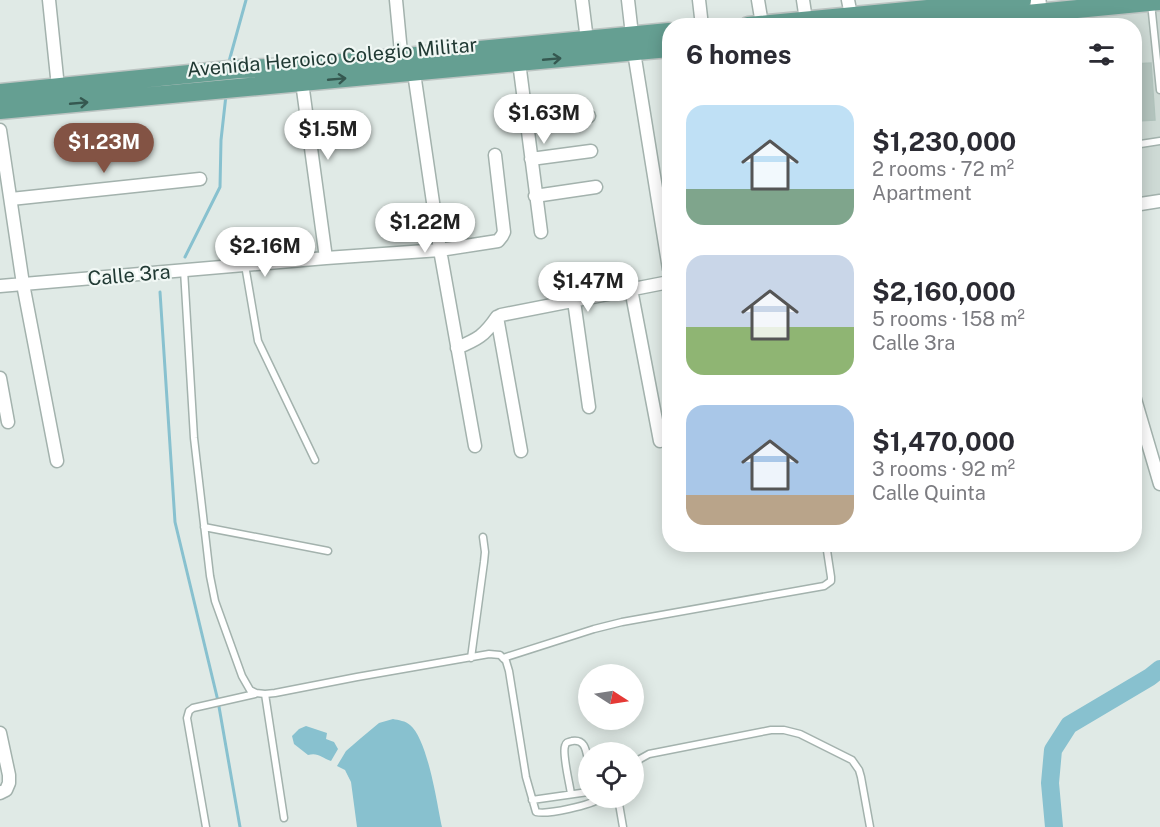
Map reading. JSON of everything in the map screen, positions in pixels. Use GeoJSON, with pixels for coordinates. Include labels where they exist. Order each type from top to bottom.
{"type":"FeatureCollection","features":[{"type":"Feature","properties":{"kind":"main road"},"geometry":{"type":"LineString","coordinates":[[813,18],[850,8],[1156,2]]}},
{"type":"Feature","properties":{"kind":"main road"},"geometry":{"type":"LineString","coordinates":[[941,18],[1009,4]]}},
{"type":"Feature","properties":{"kind":"main road","name":"Avenida Heroico Colegio Militar"},"geometry":{"type":"LineString","coordinates":[[407,64],[519,62],[633,44],[662,34]]}},
{"type":"Feature","properties":{"kind":"main road","name":"Avenida Heroico Colegio Militar"},"geometry":{"type":"LineString","coordinates":[[0,110],[237,88],[301,75],[407,64],[587,40],[662,47]]}},
{"type":"Feature","properties":{"kind":"main road","name":"Avenida Heroico Colegio Militar"},"geometry":{"type":"LineString","coordinates":[[0,93],[239,69],[301,75]]}},
{"type":"Feature","properties":{"kind":"main road"},"geometry":{"type":"LineString","coordinates":[[166,76],[166,95]]}},
{"type":"Feature","properties":{"kind":"street"},"geometry":{"type":"LineString","coordinates":[[49,0],[58,87]]}},
{"type":"Feature","properties":{"kind":"street"},"geometry":{"type":"LineString","coordinates":[[396,0],[475,446]]}},
{"type":"Feature","properties":{"kind":"street"},"geometry":{"type":"LineString","coordinates":[[582,0],[587,40]]}},
{"type":"Feature","properties":{"kind":"street"},"geometry":{"type":"LineString","coordinates":[[628,0],[662,225]]}},
{"type":"Feature","properties":{"kind":"street"},"geometry":{"type":"LineString","coordinates":[[699,0],[701,18]]}},
{"type":"Feature","properties":{"kind":"street"},"geometry":{"type":"LineString","coordinates":[[756,18],[758,0]]}},
{"type":"Feature","properties":{"kind":"street"},"geometry":{"type":"LineString","coordinates":[[803,0],[806,18]]}},
{"type":"Feature","properties":{"kind":"street"},"geometry":{"type":"LineString","coordinates":[[519,62],[541,232]]}},
{"type":"Feature","properties":{"kind":"street"},"geometry":{"type":"LineString","coordinates":[[301,75],[326,258]]}},
{"type":"Feature","properties":{"kind":"street"},"geometry":{"type":"LineString","coordinates":[[527,123],[589,116]]}},
{"type":"Feature","properties":{"kind":"street"},"geometry":{"type":"LineString","coordinates":[[0,130],[23,284],[57,461]]}},
{"type":"Feature","properties":{"kind":"street"},"geometry":{"type":"LineString","coordinates":[[531,159],[591,151]]}},
{"type":"Feature","properties":{"kind":"street","name":"Calle 3ra"},"geometry":{"type":"LineString","coordinates":[[0,286],[440,250],[498,241],[504,232],[495,155]]}},
{"type":"Feature","properties":{"kind":"street"},"geometry":{"type":"LineString","coordinates":[[11,199],[200,179]]}},
{"type":"Feature","properties":{"kind":"street"},"geometry":{"type":"LineString","coordinates":[[536,196],[596,187]]}},
{"type":"Feature","properties":{"kind":"street"},"geometry":{"type":"LineString","coordinates":[[1142,204],[1160,201]]}},
{"type":"Feature","properties":{"kind":"street"},"geometry":{"type":"LineString","coordinates":[[457,348],[483,335],[497,317],[662,283]]}},
{"type":"Feature","properties":{"kind":"street"},"geometry":{"type":"LineString","coordinates":[[631,290],[660,441]]}},
{"type":"Feature","properties":{"kind":"street"},"geometry":{"type":"LineString","coordinates":[[574,301],[589,407]]}},
{"type":"Feature","properties":{"kind":"street"},"geometry":{"type":"LineString","coordinates":[[497,317],[521,451]]}},
{"type":"Feature","properties":{"kind":"street"},"geometry":{"type":"LineString","coordinates":[[0,378],[8,422]]}},
{"type":"Feature","properties":{"kind":"street"},"geometry":{"type":"LineString","coordinates":[[1142,423],[1160,484]]}},
{"type":"Feature","properties":{"kind":"street"},"geometry":{"type":"LineString","coordinates":[[0,733],[9,778],[6,790],[0,793]]}},
{"type":"Feature","properties":{"kind":"lane"},"geometry":{"type":"LineString","coordinates":[[1156,2],[1160,90]]}},
{"type":"Feature","properties":{"kind":"lane"},"geometry":{"type":"LineString","coordinates":[[1142,144],[1160,141]]}},
{"type":"Feature","properties":{"kind":"lane"},"geometry":{"type":"LineString","coordinates":[[245,265],[258,341],[315,460]]}},
{"type":"Feature","properties":{"kind":"lane"},"geometry":{"type":"LineString","coordinates":[[184,270],[194,438],[210,576],[215,601],[242,676],[250,690],[256,693]]}},
{"type":"Feature","properties":{"kind":"lane"},"geometry":{"type":"LineString","coordinates":[[204,527],[328,551]]}},
{"type":"Feature","properties":{"kind":"lane"},"geometry":{"type":"LineString","coordinates":[[471,657],[484,562],[483,537]]}},
{"type":"Feature","properties":{"kind":"lane"},"geometry":{"type":"LineString","coordinates":[[206,827],[187,718],[189,711],[193,708],[256,693],[265,694],[471,657],[495,654],[503,657],[622,622],[825,586],[831,581],[827,552]]}},
{"type":"Feature","properties":{"kind":"lane"},"geometry":{"type":"LineString","coordinates":[[503,657],[509,671],[526,777],[536,812],[578,807]]}},
{"type":"Feature","properties":{"kind":"lane"},"geometry":{"type":"LineString","coordinates":[[265,694],[284,818]]}},
{"type":"Feature","properties":{"kind":"lane"},"geometry":{"type":"LineString","coordinates":[[644,757],[771,730],[792,731],[856,764],[861,777],[870,827]]}},
{"type":"Feature","properties":{"kind":"lane"},"geometry":{"type":"LineString","coordinates":[[571,794],[564,753],[565,745],[568,742],[581,742]]}},
{"type":"Feature","properties":{"kind":"lane"},"geometry":{"type":"LineString","coordinates":[[532,800],[578,793]]}},
{"type":"Feature","properties":{"kind":"lane"},"geometry":{"type":"LineString","coordinates":[[620,808],[623,827]]}},
{"type":"Feature","properties":{"kind":"shaded area"},"geometry":{"type":"Polygon","coordinates":[[[1160,7],[1160,197],[1142,199],[1142,18],[1074,18],[1160,7]]]}},
{"type":"Feature","properties":{"kind":"water"},"geometry":{"type":"Polygon","coordinates":[[[393,719],[410,725],[422,744],[431,773],[442,827],[357,827],[351,782],[345,770],[337,766],[346,751],[361,738],[379,723],[393,719]]]}},
{"type":"Feature","properties":{"kind":"water"},"geometry":{"type":"Polygon","coordinates":[[[306,726],[327,733],[326,739],[334,742],[338,749],[331,761],[317,755],[308,755],[294,744],[292,736],[306,726]]]}},
{"type":"Feature","properties":{"kind":"building"},"geometry":{"type":"Polygon","coordinates":[[[1151,63],[1155,120],[1142,121],[1142,64],[1151,63]]]}},
{"type":"Feature","properties":{"kind":"waterway"},"geometry":{"type":"LineString","coordinates":[[228,65],[246,0]]}},
{"type":"Feature","properties":{"kind":"waterway"},"geometry":{"type":"LineString","coordinates":[[185,257],[220,187],[221,140],[226,95]]}},
{"type":"Feature","properties":{"kind":"waterway"},"geometry":{"type":"LineString","coordinates":[[160,292],[175,522],[218,701],[240,827]]}},
{"type":"Feature","properties":{"kind":"waterway"},"geometry":{"type":"LineString","coordinates":[[1054,827],[1050,783],[1053,750],[1069,725],[1160,669]]}}]}
